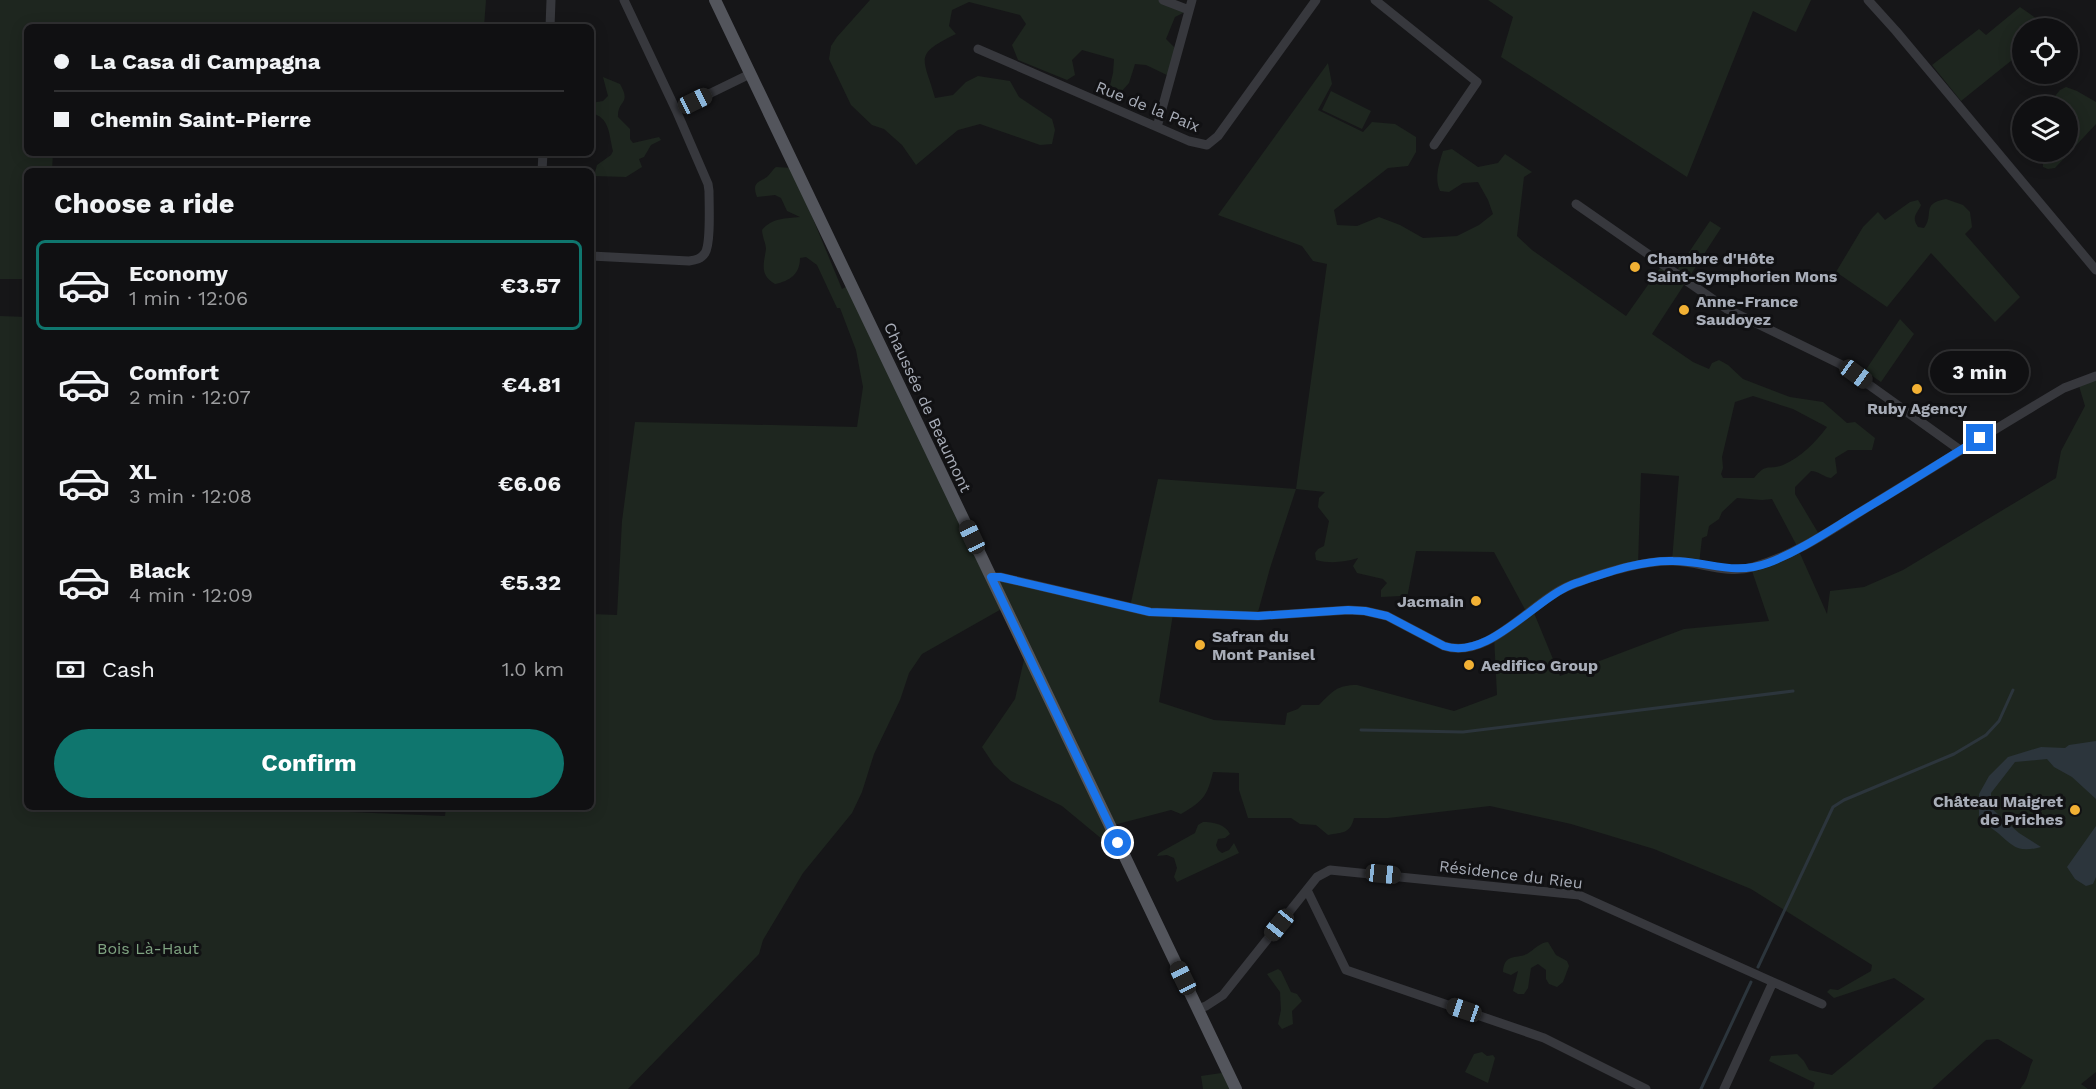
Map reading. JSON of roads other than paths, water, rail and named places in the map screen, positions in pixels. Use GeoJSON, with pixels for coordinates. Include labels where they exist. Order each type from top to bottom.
{"type":"FeatureCollection","features":[{"type":"Feature","properties":{"kind":"main road","name":"Chaussée de Beaumont"},"geometry":{"type":"LineString","coordinates":[[715,0],[1236,1089]]}},
{"type":"Feature","properties":{"kind":"street"},"geometry":{"type":"LineString","coordinates":[[550,24],[551,0]]}},
{"type":"Feature","properties":{"kind":"street"},"geometry":{"type":"LineString","coordinates":[[594,256],[689,261],[698,259],[705,253],[708,245],[710,191],[676,110],[624,0]]}},
{"type":"Feature","properties":{"kind":"street"},"geometry":{"type":"LineString","coordinates":[[1157,127],[1191,5],[1163,0]]}},
{"type":"Feature","properties":{"kind":"street","name":"Rue de la Paix"},"geometry":{"type":"LineString","coordinates":[[978,49],[1189,141],[1207,145],[1218,136],[1316,0]]}},
{"type":"Feature","properties":{"kind":"street"},"geometry":{"type":"LineString","coordinates":[[1375,0],[1477,82],[1434,146]]}},
{"type":"Feature","properties":{"kind":"street"},"geometry":{"type":"LineString","coordinates":[[1868,0],[1896,30],[2096,270]]}},
{"type":"Feature","properties":{"kind":"street"},"geometry":{"type":"LineString","coordinates":[[676,110],[750,74]]}},
{"type":"Feature","properties":{"kind":"street"},"geometry":{"type":"LineString","coordinates":[[1576,204],[1727,309],[1848,369],[1960,450]]}},
{"type":"Feature","properties":{"kind":"street"},"geometry":{"type":"LineString","coordinates":[[991,577],[1000,577],[1150,612],[1258,616],[1365,611],[1387,616],[1444,646],[1464,648],[1486,641],[1562,589],[1604,574],[1638,565],[1672,561],[1738,570],[1768,563],[1814,540],[2064,388],[2096,376]]}},
{"type":"Feature","properties":{"kind":"street","name":"Résidence du Rieu"},"geometry":{"type":"LineString","coordinates":[[1198,1009],[1223,995],[1323,873],[1340,869],[1579,896],[1822,1004]]}},
{"type":"Feature","properties":{"kind":"street"},"geometry":{"type":"LineString","coordinates":[[1307,890],[1346,970],[1544,1038],[1646,1089]]}},
{"type":"Feature","properties":{"kind":"street"},"geometry":{"type":"LineString","coordinates":[[1724,1089],[1773,982]]}},
{"type":"Feature","properties":{"kind":"waterway"},"geometry":{"type":"LineString","coordinates":[[1758,967],[1833,807],[1844,800],[1954,754],[1986,735],[1999,721],[2013,690]]}},
{"type":"Feature","properties":{"kind":"waterway"},"geometry":{"type":"LineString","coordinates":[[1361,730],[1463,732],[1793,691]]}},
{"type":"Feature","properties":{"kind":"waterway"},"geometry":{"type":"LineString","coordinates":[[1701,1089],[1751,982]]}},
{"type":"Feature","properties":{"kind":"place","name":"Chambre d'Hôte Saint-Symphorien Mons"},"geometry":{"type":"Point","coordinates":[1635,267]}},
{"type":"Feature","properties":{"kind":"place","name":"Anne-France Saudoyez"},"geometry":{"type":"Point","coordinates":[1684,310]}},
{"type":"Feature","properties":{"kind":"place","name":"Ruby Agency"},"geometry":{"type":"Point","coordinates":[1917,389]}},
{"type":"Feature","properties":{"kind":"place","name":"Jacmain"},"geometry":{"type":"Point","coordinates":[1476,601]}},
{"type":"Feature","properties":{"kind":"place","name":"Safran du Mont Panisel"},"geometry":{"type":"Point","coordinates":[1200,645]}},
{"type":"Feature","properties":{"kind":"place","name":"Aedifico Group"},"geometry":{"type":"Point","coordinates":[1469,665]}},
{"type":"Feature","properties":{"kind":"place","name":"Château Maigret de Priches"},"geometry":{"type":"Point","coordinates":[2075,810]}},
{"type":"Feature","properties":{"kind":"park label","name":"Bois Là-Haut"},"geometry":{"type":"Point","coordinates":[148,948]}}]}
